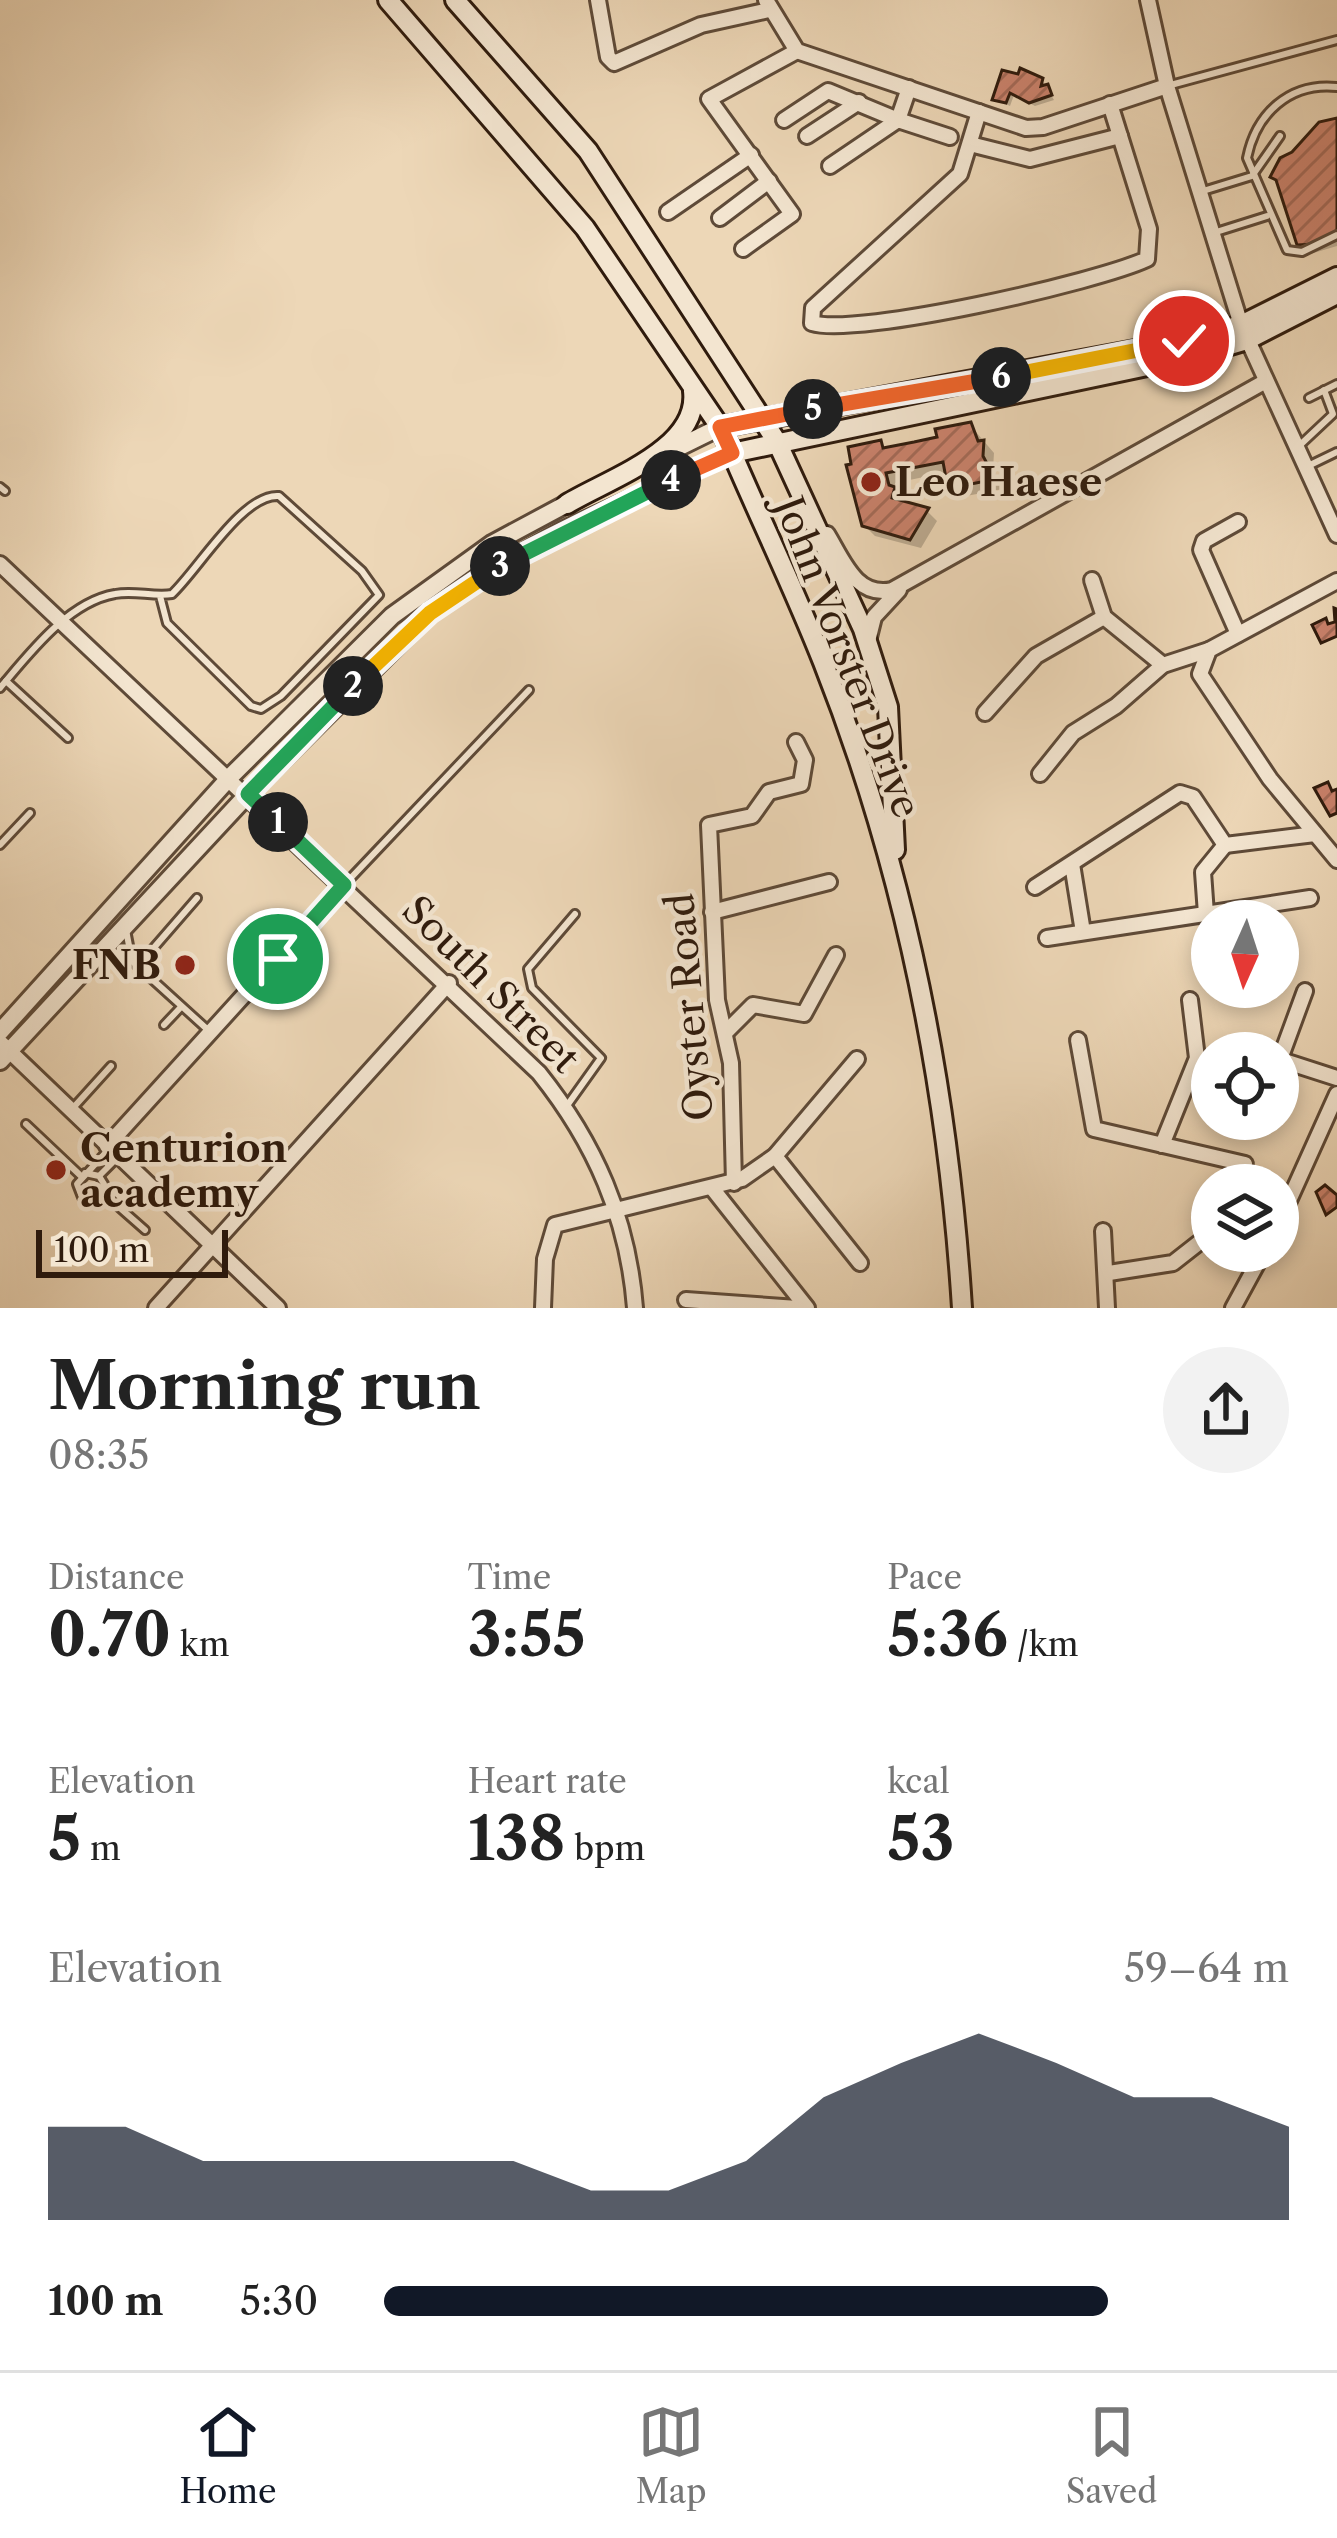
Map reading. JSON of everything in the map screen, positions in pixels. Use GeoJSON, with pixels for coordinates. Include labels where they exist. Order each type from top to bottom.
{"type":"FeatureCollection","features":[{"type":"Feature","properties":{"kind":"main road","name":"John Vorster Drive"},"geometry":{"type":"LineString","coordinates":[[388,0],[585,228],[720,427],[732,453],[823,661],[888,852],[940,1085],[965,1308]]}},
{"type":"Feature","properties":{"kind":"main road","name":"John Vorster Drive"},"geometry":{"type":"LineString","coordinates":[[455,0],[588,151],[764,418],[868,643],[892,732],[896,853],[953,1131],[965,1308]]}},
{"type":"Feature","properties":{"kind":"main road"},"geometry":{"type":"LineString","coordinates":[[720,427],[1244,332],[1337,277]]}},
{"type":"Feature","properties":{"kind":"main road"},"geometry":{"type":"LineString","coordinates":[[732,453],[1190,357],[1337,294]]}},
{"type":"Feature","properties":{"kind":"main road"},"geometry":{"type":"LineString","coordinates":[[567,504],[682,433],[694,409],[693,390]]}},
{"type":"Feature","properties":{"kind":"street"},"geometry":{"type":"LineString","coordinates":[[598,0],[608,57],[614,63],[701,26],[767,5],[797,51],[995,118],[1043,128],[1167,86]]}},
{"type":"Feature","properties":{"kind":"street"},"geometry":{"type":"LineString","coordinates":[[1148,0],[1167,86],[1244,332],[1337,535]]}},
{"type":"Feature","properties":{"kind":"street"},"geometry":{"type":"LineString","coordinates":[[743,250],[792,214],[709,99],[797,51]]}},
{"type":"Feature","properties":{"kind":"street"},"geometry":{"type":"LineString","coordinates":[[830,166],[898,120],[909,88]]}},
{"type":"Feature","properties":{"kind":"street"},"geometry":{"type":"LineString","coordinates":[[784,120],[824,92],[950,137]]}},
{"type":"Feature","properties":{"kind":"street"},"geometry":{"type":"LineString","coordinates":[[807,136],[859,102]]}},
{"type":"Feature","properties":{"kind":"street"},"geometry":{"type":"LineString","coordinates":[[979,112],[960,174],[813,308],[812,323],[841,326],[1005,300],[1147,259],[1149,229],[1110,104]]}},
{"type":"Feature","properties":{"kind":"street"},"geometry":{"type":"LineString","coordinates":[[990,149],[988,135],[995,118]]}},
{"type":"Feature","properties":{"kind":"street"},"geometry":{"type":"LineString","coordinates":[[970,144],[1030,159],[1120,136]]}},
{"type":"Feature","properties":{"kind":"street"},"geometry":{"type":"LineString","coordinates":[[668,212],[751,155]]}},
{"type":"Feature","properties":{"kind":"street"},"geometry":{"type":"LineString","coordinates":[[720,218],[770,182]]}},
{"type":"Feature","properties":{"kind":"street"},"geometry":{"type":"LineString","coordinates":[[799,490],[861,586],[877,592],[907,583],[1058,493],[1266,381]]}},
{"type":"Feature","properties":{"kind":"street"},"geometry":{"type":"LineString","coordinates":[[0,1032],[230,776],[392,616],[492,544],[720,427]]}},
{"type":"Feature","properties":{"kind":"street"},"geometry":{"type":"LineString","coordinates":[[278,1308],[3,1052],[391,647],[469,583],[562,531],[732,453]]}},
{"type":"Feature","properties":{"kind":"street"},"geometry":{"type":"LineString","coordinates":[[1238,522],[1204,541],[1201,550],[1238,634]]}},
{"type":"Feature","properties":{"kind":"street","name":"South Street"},"geometry":{"type":"LineString","coordinates":[[0,565],[521,1053],[566,1107],[619,1209],[635,1308]]}},
{"type":"Feature","properties":{"kind":"street"},"geometry":{"type":"LineString","coordinates":[[1092,580],[1104,617],[1166,663],[1200,674],[1270,779],[1337,860]]}},
{"type":"Feature","properties":{"kind":"street"},"geometry":{"type":"LineString","coordinates":[[1040,775],[1073,733],[1116,706],[1166,663],[1209,650],[1337,581]]}},
{"type":"Feature","properties":{"kind":"street"},"geometry":{"type":"LineString","coordinates":[[868,643],[874,616],[907,583]]}},
{"type":"Feature","properties":{"kind":"street"},"geometry":{"type":"LineString","coordinates":[[986,713],[1036,656],[1104,617]]}},
{"type":"Feature","properties":{"kind":"street"},"geometry":{"type":"LineString","coordinates":[[1200,674],[1209,650]]}},
{"type":"Feature","properties":{"kind":"street","name":"Oyster Road"},"geometry":{"type":"LineString","coordinates":[[734,1183],[726,1032],[717,1000],[709,825],[752,816],[770,792],[801,784],[805,760],[796,742]]}},
{"type":"Feature","properties":{"kind":"street"},"geometry":{"type":"LineString","coordinates":[[1035,887],[1180,794],[1193,797],[1225,845]]}},
{"type":"Feature","properties":{"kind":"street"},"geometry":{"type":"LineString","coordinates":[[1205,900],[1203,872],[1225,845],[1315,834]]}},
{"type":"Feature","properties":{"kind":"street"},"geometry":{"type":"LineString","coordinates":[[1072,864],[1083,932]]}},
{"type":"Feature","properties":{"kind":"street"},"geometry":{"type":"LineString","coordinates":[[712,912],[829,882]]}},
{"type":"Feature","properties":{"kind":"street"},"geometry":{"type":"LineString","coordinates":[[112,1150],[344,885]]}},
{"type":"Feature","properties":{"kind":"street"},"geometry":{"type":"LineString","coordinates":[[1297,900],[1310,898]]}},
{"type":"Feature","properties":{"kind":"street"},"geometry":{"type":"LineString","coordinates":[[1047,938],[1191,916]]}},
{"type":"Feature","properties":{"kind":"street"},"geometry":{"type":"LineString","coordinates":[[726,1032],[753,1005],[804,1014],[836,956]]}},
{"type":"Feature","properties":{"kind":"street"},"geometry":{"type":"LineString","coordinates":[[156,1308],[448,983]]}},
{"type":"Feature","properties":{"kind":"street"},"geometry":{"type":"LineString","coordinates":[[1289,1032],[1305,991]]}},
{"type":"Feature","properties":{"kind":"street"},"geometry":{"type":"LineString","coordinates":[[1190,1000],[1198,1032]]}},
{"type":"Feature","properties":{"kind":"street"},"geometry":{"type":"LineString","coordinates":[[1078,1040],[1093,1129],[1245,1164]]}},
{"type":"Feature","properties":{"kind":"street"},"geometry":{"type":"LineString","coordinates":[[542,1308],[544,1259],[555,1226],[734,1183],[751,1174],[775,1156],[857,1059]]}},
{"type":"Feature","properties":{"kind":"street"},"geometry":{"type":"LineString","coordinates":[[1299,1066],[1337,1078]]}},
{"type":"Feature","properties":{"kind":"street"},"geometry":{"type":"LineString","coordinates":[[1162,1145],[1191,1085]]}},
{"type":"Feature","properties":{"kind":"street"},"geometry":{"type":"LineString","coordinates":[[1299,1178],[1337,1094]]}},
{"type":"Feature","properties":{"kind":"street"},"geometry":{"type":"LineString","coordinates":[[775,1156],[860,1263]]}},
{"type":"Feature","properties":{"kind":"street"},"geometry":{"type":"LineString","coordinates":[[712,1188],[807,1308]]}},
{"type":"Feature","properties":{"kind":"street"},"geometry":{"type":"LineString","coordinates":[[1103,1231],[1109,1273],[1107,1308]]}},
{"type":"Feature","properties":{"kind":"street"},"geometry":{"type":"LineString","coordinates":[[1109,1273],[1173,1262],[1191,1248]]}},
{"type":"Feature","properties":{"kind":"street"},"geometry":{"type":"LineString","coordinates":[[1233,1308],[1253,1272]]}},
{"type":"Feature","properties":{"kind":"street"},"geometry":{"type":"LineString","coordinates":[[686,1300],[797,1308]]}},
{"type":"Feature","properties":{"kind":"lane"},"geometry":{"type":"LineString","coordinates":[[1167,86],[1337,40]]}},
{"type":"Feature","properties":{"kind":"lane"},"geometry":{"type":"LineString","coordinates":[[1337,87],[1302,92],[1271,107],[1250,148],[1252,176],[1292,252],[1337,235]]}},
{"type":"Feature","properties":{"kind":"lane"},"geometry":{"type":"LineString","coordinates":[[1200,192],[1252,176],[1280,136]]}},
{"type":"Feature","properties":{"kind":"lane"},"geometry":{"type":"LineString","coordinates":[[1213,233],[1269,216]]}},
{"type":"Feature","properties":{"kind":"lane"},"geometry":{"type":"LineString","coordinates":[[1309,398],[1337,384]]}},
{"type":"Feature","properties":{"kind":"lane"},"geometry":{"type":"LineString","coordinates":[[1297,447],[1333,414],[1324,391]]}},
{"type":"Feature","properties":{"kind":"lane"},"geometry":{"type":"LineString","coordinates":[[1306,467],[1337,452]]}},
{"type":"Feature","properties":{"kind":"lane"},"geometry":{"type":"LineString","coordinates":[[68,738],[3,685],[61,622],[114,594],[172,594],[248,507],[270,494],[279,496],[362,571],[380,595],[281,696],[261,709],[251,706],[172,629],[160,596]]}},
{"type":"Feature","properties":{"kind":"lane"},"geometry":{"type":"LineString","coordinates":[[344,885],[530,690]]}},
{"type":"Feature","properties":{"kind":"lane"},"geometry":{"type":"LineString","coordinates":[[0,845],[30,813]]}},
{"type":"Feature","properties":{"kind":"lane"},"geometry":{"type":"LineString","coordinates":[[135,964],[197,898]]}},
{"type":"Feature","properties":{"kind":"lane"},"geometry":{"type":"LineString","coordinates":[[566,1107],[601,1058],[532,988],[528,969],[575,914]]}},
{"type":"Feature","properties":{"kind":"lane"},"geometry":{"type":"LineString","coordinates":[[125,925],[135,964]]}},
{"type":"Feature","properties":{"kind":"lane"},"geometry":{"type":"LineString","coordinates":[[96,956],[135,964],[211,1033]]}},
{"type":"Feature","properties":{"kind":"lane"},"geometry":{"type":"LineString","coordinates":[[164,1024],[181,1007]]}},
{"type":"Feature","properties":{"kind":"lane"},"geometry":{"type":"LineString","coordinates":[[70,1111],[111,1066]]}},
{"type":"Feature","properties":{"kind":"lane"},"geometry":{"type":"LineString","coordinates":[[26,1124],[83,1175],[99,1176]]}},
{"type":"Feature","properties":{"kind":"lane"},"geometry":{"type":"LineString","coordinates":[[103,1193],[91,1200],[77,1189],[83,1175],[112,1150]]}},
{"type":"Feature","properties":{"kind":"lane"},"geometry":{"type":"LineString","coordinates":[[112,1150],[99,1176],[103,1193],[145,1231]]}},
{"type":"Feature","properties":{"kind":"building"},"geometry":{"type":"Polygon","coordinates":[[[1020,68],[1043,78],[1041,86],[1048,84],[1052,95],[1029,103],[1010,93],[1006,103],[992,100],[1002,70],[1018,74],[1020,68]]]}},
{"type":"Feature","properties":{"kind":"building"},"geometry":{"type":"Polygon","coordinates":[[[1337,118],[1337,231],[1316,244],[1297,245],[1276,180],[1270,177],[1280,158],[1292,152],[1319,122],[1337,118]]]}},
{"type":"Feature","properties":{"kind":"building","name":"Leo Haese"},"geometry":{"type":"Polygon","coordinates":[[[971,422],[978,441],[984,440],[983,456],[995,479],[948,489],[943,462],[886,473],[889,485],[895,487],[892,498],[929,508],[910,540],[862,526],[846,465],[851,464],[848,447],[881,440],[883,448],[914,442],[937,437],[935,429],[971,422]]]}},
{"type":"Feature","properties":{"kind":"building"},"geometry":{"type":"Polygon","coordinates":[[[1334,608],[1337,636],[1321,643],[1312,625],[1326,618],[1328,624],[1335,622],[1334,608]]]}},
{"type":"Feature","properties":{"kind":"building"},"geometry":{"type":"Polygon","coordinates":[[[1328,782],[1332,791],[1337,789],[1337,813],[1330,816],[1314,788],[1328,782]]]}},
{"type":"Feature","properties":{"kind":"building"},"geometry":{"type":"Polygon","coordinates":[[[1325,1185],[1337,1195],[1337,1207],[1326,1215],[1316,1192],[1325,1185]]]}},
{"type":"Feature","properties":{"kind":"place","name":"Leo Haese"},"geometry":{"type":"Point","coordinates":[871,482]}},
{"type":"Feature","properties":{"kind":"place","name":"FNB"},"geometry":{"type":"Point","coordinates":[185,965]}},
{"type":"Feature","properties":{"kind":"place","name":"Centurion academy"},"geometry":{"type":"Point","coordinates":[56,1170]}},
{"type":"Feature","properties":{"kind":"route"},"geometry":{"type":"LineString","coordinates":[[278,959],[344,885],[248,794],[391,647],[469,583],[562,531],[732,453],[720,427],[1184,341]]}}]}
